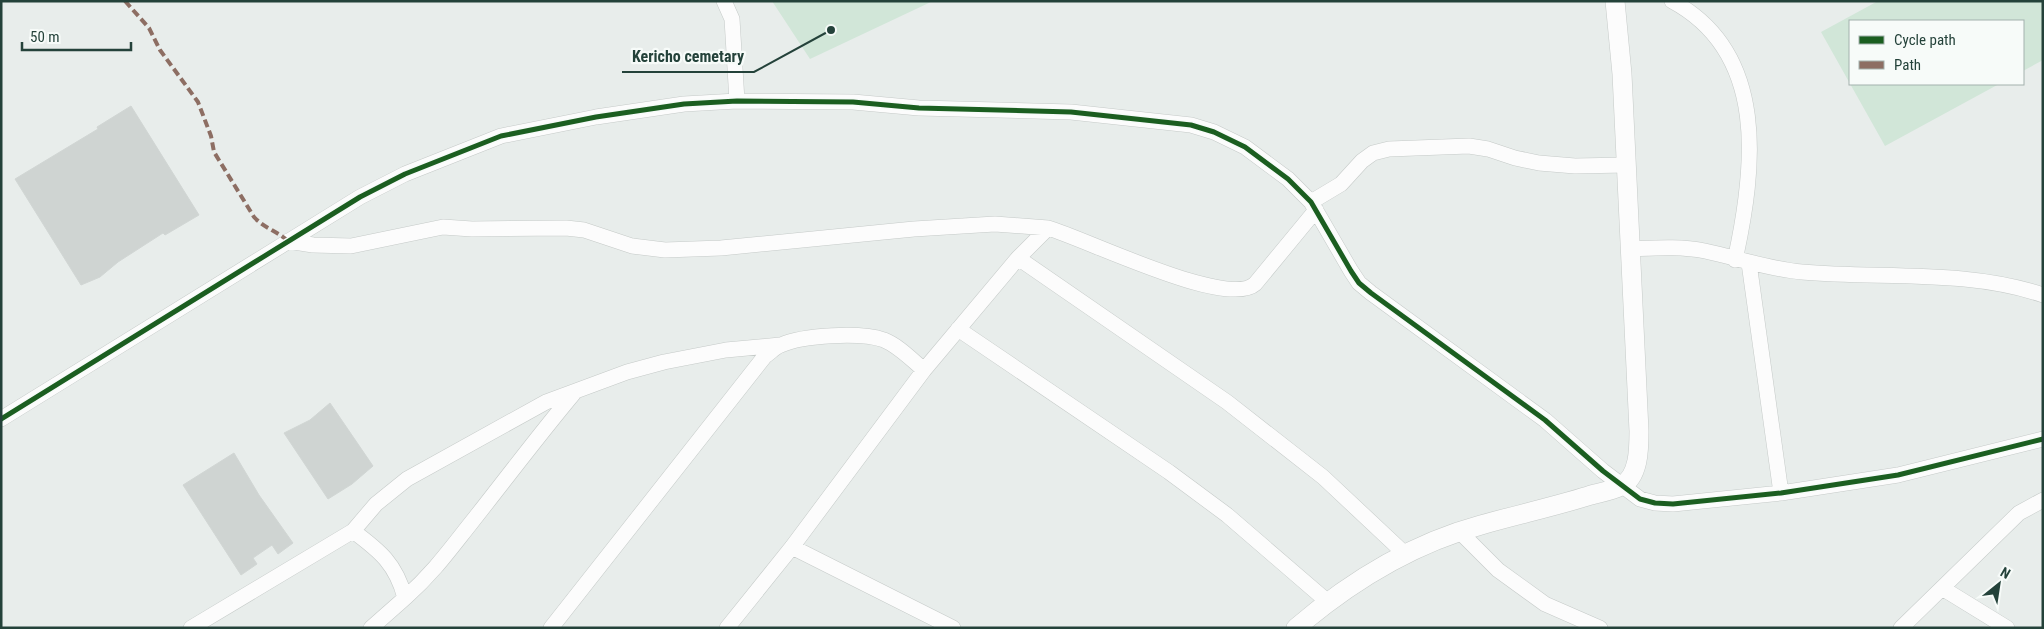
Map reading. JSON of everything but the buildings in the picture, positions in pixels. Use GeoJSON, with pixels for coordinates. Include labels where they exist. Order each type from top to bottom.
{"type":"FeatureCollection","features":[{"type":"Feature","properties":{"kind":"street"},"geometry":{"type":"LineString","coordinates":[[724,1],[732,19],[738,102]]}},
{"type":"Feature","properties":{"kind":"street"},"geometry":{"type":"LineString","coordinates":[[1303,626],[1328,602],[1404,552],[1459,531],[1541,510],[1622,486],[1632,476],[1639,447],[1626,166],[1615,1]]}},
{"type":"Feature","properties":{"kind":"street"},"geometry":{"type":"LineString","coordinates":[[1672,1],[1704,22],[1724,46],[1740,78],[1746,101],[1750,151],[1742,262],[1782,493]]}},
{"type":"Feature","properties":{"kind":"street"},"geometry":{"type":"LineString","coordinates":[[1,419],[360,197],[405,174],[501,136],[644,109],[738,102],[853,102],[919,108],[1072,112],[1191,124],[1214,132],[1244,147],[1281,173],[1313,206],[1359,283],[1545,420],[1622,486],[1640,499],[1655,503],[1673,504],[1782,493],[1898,475],[2043,439]]}},
{"type":"Feature","properties":{"kind":"street"},"geometry":{"type":"LineString","coordinates":[[288,241],[313,245],[351,246],[443,227],[472,229],[566,228],[584,230],[632,246],[665,250],[721,248],[995,224],[1048,228],[1073,235],[1168,275],[1206,286],[1243,290],[1255,284],[1313,206],[1341,184],[1362,161],[1373,153],[1389,149],[1469,146],[1488,149],[1538,163],[1575,166],[1626,166]]}},
{"type":"Feature","properties":{"kind":"street"},"geometry":{"type":"LineString","coordinates":[[727,628],[792,546],[924,370],[1018,258],[1048,228]]}},
{"type":"Feature","properties":{"kind":"street"},"geometry":{"type":"LineString","coordinates":[[1630,249],[1674,247],[1706,251],[1742,262],[1800,272],[1995,282],[2043,295]]}},
{"type":"Feature","properties":{"kind":"street"},"geometry":{"type":"LineString","coordinates":[[1018,258],[1227,402],[1323,477],[1404,552]]}},
{"type":"Feature","properties":{"kind":"street"},"geometry":{"type":"LineString","coordinates":[[958,329],[1074,406],[1220,510],[1328,602]]}},
{"type":"Feature","properties":{"kind":"street"},"geometry":{"type":"LineString","coordinates":[[191,628],[353,532],[376,504],[407,479],[546,402],[627,372],[664,362],[726,350],[780,345],[839,335],[868,336],[886,341],[899,349],[924,370]]}},
{"type":"Feature","properties":{"kind":"street"},"geometry":{"type":"LineString","coordinates":[[551,628],[750,374],[780,345]]}},
{"type":"Feature","properties":{"kind":"street"},"geometry":{"type":"LineString","coordinates":[[371,628],[432,574],[537,437],[574,393]]}},
{"type":"Feature","properties":{"kind":"street"},"geometry":{"type":"LineString","coordinates":[[1901,628],[2019,513],[2043,500]]}},
{"type":"Feature","properties":{"kind":"street"},"geometry":{"type":"LineString","coordinates":[[1459,531],[1498,570],[1545,604],[1600,628]]}},
{"type":"Feature","properties":{"kind":"street"},"geometry":{"type":"LineString","coordinates":[[353,532],[377,548],[394,567],[401,581],[405,598]]}},
{"type":"Feature","properties":{"kind":"street"},"geometry":{"type":"LineString","coordinates":[[792,546],[953,628]]}},
{"type":"Feature","properties":{"kind":"street"},"geometry":{"type":"LineString","coordinates":[[1942,588],[2007,628]]}},
{"type":"Feature","properties":{"kind":"green space"},"geometry":{"type":"Polygon","coordinates":[[[772,1],[933,1],[810,59],[772,1]]]}},
{"type":"Feature","properties":{"kind":"green space"},"geometry":{"type":"Polygon","coordinates":[[[1878,1],[2043,1],[2043,60],[2024,70],[2024,20],[1849,20],[1849,82],[1821,32],[1878,1]]]}},
{"type":"Feature","properties":{"kind":"green space"},"geometry":{"type":"Polygon","coordinates":[[[1851,85],[1997,85],[1885,146],[1851,85]]]}},
{"type":"Feature","properties":{"kind":"marked path"},"geometry":{"type":"LineString","coordinates":[[125,1],[149,28],[160,50],[198,102],[211,136],[214,152],[254,217],[288,241]]}},
{"type":"Feature","properties":{"kind":"cycle path"},"geometry":{"type":"LineString","coordinates":[[1,419],[360,197],[405,174],[501,136],[596,117],[684,104],[737,101],[853,102],[919,108],[1071,112],[1191,125],[1214,132],[1245,147],[1288,179],[1311,202],[1359,283],[1545,420],[1603,471],[1640,499],[1655,503],[1673,504],[1781,493],[1898,475],[2043,439]]}},
{"type":"Feature","properties":{"kind":"place","name":"Kericho cemetary"},"geometry":{"type":"Point","coordinates":[831,30]}}]}
